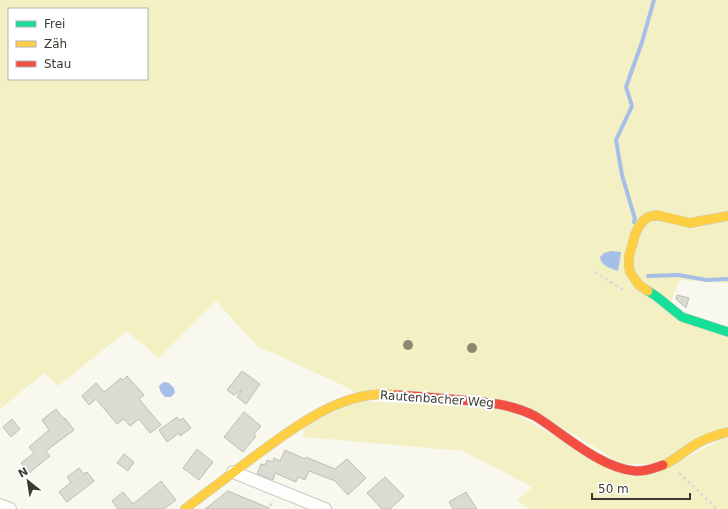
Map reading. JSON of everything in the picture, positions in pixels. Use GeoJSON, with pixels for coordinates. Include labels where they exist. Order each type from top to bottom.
{"type":"FeatureCollection","features":[{"type":"Feature","properties":{"kind":"street"},"geometry":{"type":"LineString","coordinates":[[728,216],[690,223],[656,215],[648,217],[638,228],[629,256],[630,272],[639,285],[656,296],[682,317],[728,332]]}},
{"type":"Feature","properties":{"kind":"street","name":"Rautenbacher Weg"},"geometry":{"type":"LineString","coordinates":[[185,509],[283,436],[309,419],[348,400],[365,396],[385,394],[506,404],[528,412],[547,423],[600,459],[621,468],[637,470],[647,470],[671,461],[707,438],[728,432]]}},
{"type":"Feature","properties":{"kind":"street"},"geometry":{"type":"LineString","coordinates":[[234,472],[325,509]]}},
{"type":"Feature","properties":{"kind":"street"},"geometry":{"type":"LineString","coordinates":[[0,505],[10,509]]}},
{"type":"Feature","properties":{"kind":"path"},"geometry":{"type":"LineString","coordinates":[[671,461],[676,470],[718,509]]}},
{"type":"Feature","properties":{"kind":"shaded area"},"geometry":{"type":"Polygon","coordinates":[[[0,0],[728,0],[728,283],[680,280],[667,310],[728,334],[728,425],[652,464],[622,464],[537,412],[353,392],[351,389],[257,346],[216,301],[159,358],[127,331],[58,386],[44,373],[0,409],[0,0]]]}},
{"type":"Feature","properties":{"kind":"shaded area"},"geometry":{"type":"Polygon","coordinates":[[[357,401],[505,408],[615,470],[686,458],[720,440],[728,438],[728,509],[529,509],[517,501],[532,487],[463,451],[305,437],[302,427],[357,401]]]}},
{"type":"Feature","properties":{"kind":"water"},"geometry":{"type":"Polygon","coordinates":[[[611,251],[621,252],[618,271],[602,263],[600,257],[604,253],[611,251]]]}},
{"type":"Feature","properties":{"kind":"water"},"geometry":{"type":"Polygon","coordinates":[[[164,382],[169,383],[174,388],[175,393],[171,397],[165,397],[160,391],[159,386],[164,382]]]}},
{"type":"Feature","properties":{"kind":"building"},"geometry":{"type":"Polygon","coordinates":[[[677,295],[689,298],[686,308],[676,299],[677,295]]]}},
{"type":"Feature","properties":{"kind":"building"},"geometry":{"type":"Polygon","coordinates":[[[242,371],[260,384],[246,404],[237,397],[242,390],[234,395],[227,390],[242,371]]]}},
{"type":"Feature","properties":{"kind":"building"},"geometry":{"type":"Polygon","coordinates":[[[127,376],[144,395],[139,399],[161,425],[150,433],[139,419],[130,426],[124,419],[117,424],[96,399],[89,405],[82,396],[96,383],[104,392],[121,378],[123,380],[127,376]]]}},
{"type":"Feature","properties":{"kind":"building"},"geometry":{"type":"Polygon","coordinates":[[[56,409],[74,430],[46,451],[50,456],[29,473],[21,463],[34,453],[29,447],[49,430],[42,420],[56,409]]]}},
{"type":"Feature","properties":{"kind":"building"},"geometry":{"type":"Polygon","coordinates":[[[244,412],[261,426],[254,434],[256,436],[243,452],[224,437],[244,412]]]}},
{"type":"Feature","properties":{"kind":"building"},"geometry":{"type":"Polygon","coordinates":[[[177,417],[180,420],[183,418],[191,428],[180,436],[179,433],[167,442],[159,430],[177,417]]]}},
{"type":"Feature","properties":{"kind":"building"},"geometry":{"type":"Polygon","coordinates":[[[12,419],[20,429],[11,437],[3,427],[12,419]]]}},
{"type":"Feature","properties":{"kind":"building"},"geometry":{"type":"Polygon","coordinates":[[[197,449],[213,462],[199,480],[183,468],[197,449]]]}},
{"type":"Feature","properties":{"kind":"building"},"geometry":{"type":"Polygon","coordinates":[[[285,450],[305,459],[306,457],[335,469],[347,459],[366,478],[348,495],[335,481],[309,471],[305,480],[298,477],[296,482],[275,473],[273,480],[257,474],[261,464],[265,465],[267,460],[273,462],[274,458],[280,461],[285,450]]]}},
{"type":"Feature","properties":{"kind":"building"},"geometry":{"type":"Polygon","coordinates":[[[124,454],[134,462],[128,471],[117,463],[124,454]]]}},
{"type":"Feature","properties":{"kind":"building"},"geometry":{"type":"Polygon","coordinates":[[[79,468],[84,474],[87,472],[94,481],[67,502],[59,492],[71,482],[67,477],[79,468]]]}},
{"type":"Feature","properties":{"kind":"building"},"geometry":{"type":"Polygon","coordinates":[[[385,477],[404,496],[390,509],[382,509],[367,493],[385,477]]]}},
{"type":"Feature","properties":{"kind":"building"},"geometry":{"type":"Polygon","coordinates":[[[161,481],[176,500],[164,509],[118,509],[112,501],[123,492],[133,504],[161,481]]]}},
{"type":"Feature","properties":{"kind":"building"},"geometry":{"type":"Polygon","coordinates":[[[228,491],[269,508],[269,509],[205,509],[228,491]]]}},
{"type":"Feature","properties":{"kind":"building"},"geometry":{"type":"Polygon","coordinates":[[[466,492],[477,509],[453,509],[449,502],[466,492]]]}},
{"type":"Feature","properties":{"kind":"waterway"},"geometry":{"type":"LineString","coordinates":[[634,222],[635,219],[622,175],[616,140],[632,106],[626,87],[642,42],[654,0]]}},
{"type":"Feature","properties":{"kind":"waterway"},"geometry":{"type":"LineString","coordinates":[[648,276],[678,275],[707,280],[728,279]]}},
{"type":"Feature","properties":{"kind":"traffic: fast"},"geometry":{"type":"LineString","coordinates":[[648,291],[682,317],[728,332]]}},
{"type":"Feature","properties":{"kind":"traffic: slow"},"geometry":{"type":"LineString","coordinates":[[648,291],[639,285],[630,272],[629,267],[629,256],[635,235],[643,221],[648,217],[656,215],[690,223],[728,216]]}},
{"type":"Feature","properties":{"kind":"traffic: slow"},"geometry":{"type":"LineString","coordinates":[[185,509],[278,439],[323,411],[355,398],[384,394],[396,395]]}},
{"type":"Feature","properties":{"kind":"traffic: slow"},"geometry":{"type":"LineString","coordinates":[[663,465],[694,445],[713,436],[728,432]]}},
{"type":"Feature","properties":{"kind":"traffic: jam"},"geometry":{"type":"LineString","coordinates":[[396,395],[480,402],[508,406],[535,416],[596,457],[622,469],[642,471],[663,465]]}}]}
